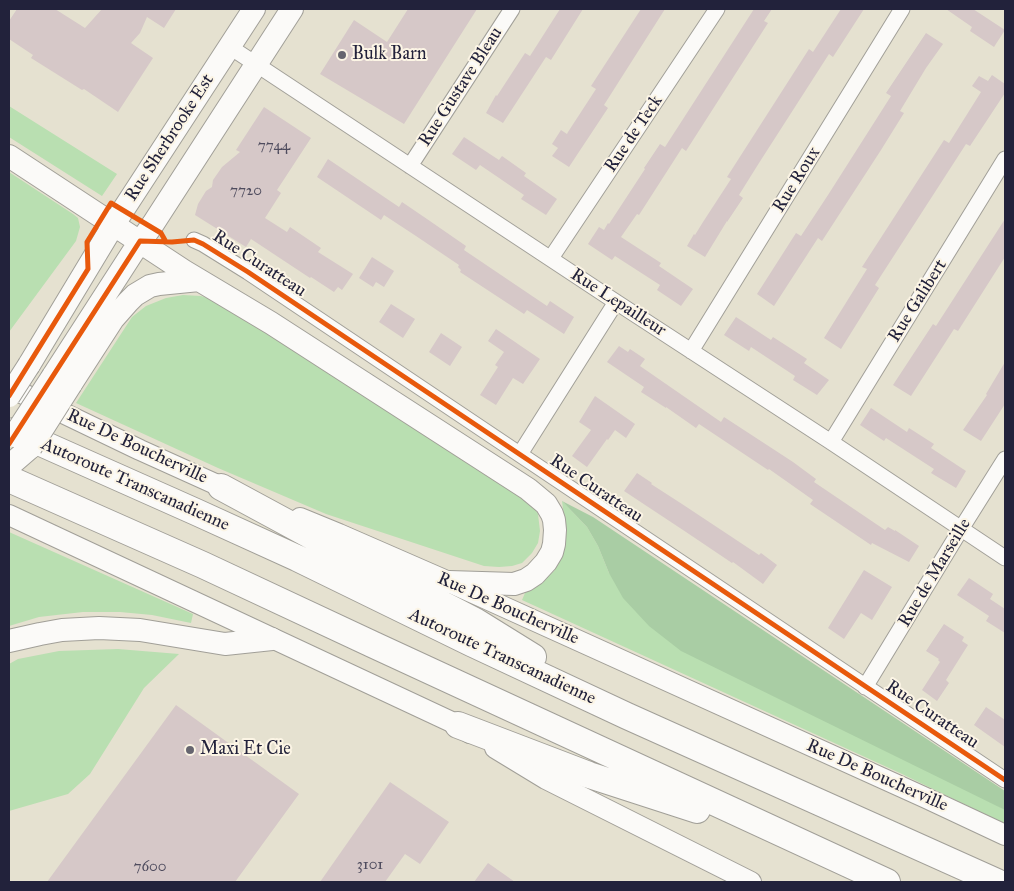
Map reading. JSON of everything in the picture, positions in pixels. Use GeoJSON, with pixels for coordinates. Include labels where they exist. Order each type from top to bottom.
{"type":"FeatureCollection","features":[{"type":"Feature","properties":{"kind":"highway","name":"Autoroute Transcanadienne"},"geometry":{"type":"LineString","coordinates":[[9,429],[297,558],[471,643],[627,716],[997,882]]}},
{"type":"Feature","properties":{"kind":"highway"},"geometry":{"type":"LineString","coordinates":[[9,479],[194,561],[887,882]]}},
{"type":"Feature","properties":{"kind":"highway"},"geometry":{"type":"LineString","coordinates":[[221,487],[475,621],[627,716]]}},
{"type":"Feature","properties":{"kind":"highway"},"geometry":{"type":"LineString","coordinates":[[458,725],[590,775],[808,845]]}},
{"type":"Feature","properties":{"kind":"main road","name":"Rue Sherbrooke Est"},"geometry":{"type":"LineString","coordinates":[[9,396],[114,224],[254,9]]}},
{"type":"Feature","properties":{"kind":"main road","name":"Rue Sherbrooke Est"},"geometry":{"type":"LineString","coordinates":[[9,444],[62,380],[140,242],[154,224],[292,9]]}},
{"type":"Feature","properties":{"kind":"main road"},"geometry":{"type":"LineString","coordinates":[[9,156],[199,280],[271,323],[528,489],[546,504],[554,520],[555,536],[552,552],[535,574],[526,580],[514,584],[449,582]]}},
{"type":"Feature","properties":{"kind":"main road"},"geometry":{"type":"LineString","coordinates":[[9,466],[31,447],[62,380],[128,302],[150,286],[199,280]]}},
{"type":"Feature","properties":{"kind":"main road","name":"Rue De Boucherville"},"geometry":{"type":"LineString","coordinates":[[9,387],[221,487],[339,534],[449,582],[1005,835]]}},
{"type":"Feature","properties":{"kind":"main road"},"geometry":{"type":"LineString","coordinates":[[9,515],[458,725],[546,779],[752,882]]}},
{"type":"Feature","properties":{"kind":"main road"},"geometry":{"type":"LineString","coordinates":[[9,641],[62,630],[99,628],[140,630],[225,644],[272,639]]}},
{"type":"Feature","properties":{"kind":"street","name":"Rue Gustave Bleau"},"geometry":{"type":"LineString","coordinates":[[410,166],[512,9]]}},
{"type":"Feature","properties":{"kind":"street","name":"Rue de Teck"},"geometry":{"type":"LineString","coordinates":[[551,258],[717,9]]}},
{"type":"Feature","properties":{"kind":"street","name":"Rue Roux"},"geometry":{"type":"LineString","coordinates":[[691,351],[902,9]]}},
{"type":"Feature","properties":{"kind":"street","name":"Rue Lepailleur"},"geometry":{"type":"LineString","coordinates":[[230,47],[1005,558]]}},
{"type":"Feature","properties":{"kind":"street","name":"Rue Galibert"},"geometry":{"type":"LineString","coordinates":[[831,442],[1005,159]]}},
{"type":"Feature","properties":{"kind":"street","name":"Rue Curatteau"},"geometry":{"type":"LineString","coordinates":[[194,240],[248,272],[1005,780]]}},
{"type":"Feature","properties":{"kind":"street"},"geometry":{"type":"LineString","coordinates":[[520,454],[616,302]]}},
{"type":"Feature","properties":{"kind":"street","name":"Rue de Marseille"},"geometry":{"type":"LineString","coordinates":[[865,686],[1005,459]]}},
{"type":"Feature","properties":{"kind":"green space"},"geometry":{"type":"Polygon","coordinates":[[[9,106],[117,174],[102,196],[9,137],[9,106]]]}},
{"type":"Feature","properties":{"kind":"green space"},"geometry":{"type":"Polygon","coordinates":[[[9,172],[73,214],[78,218],[80,227],[76,241],[9,332],[9,172]]]}},
{"type":"Feature","properties":{"kind":"green space"},"geometry":{"type":"Polygon","coordinates":[[[183,295],[201,296],[219,302],[531,502],[538,514],[540,531],[538,543],[532,553],[522,563],[512,566],[484,566],[326,514],[218,468],[76,403],[132,317],[146,306],[166,298],[183,295]]]}},
{"type":"Feature","properties":{"kind":"green space"},"geometry":{"type":"Polygon","coordinates":[[[562,501],[587,527],[598,546],[609,573],[1005,810],[1005,824],[902,774],[522,600],[525,593],[554,571],[561,557],[566,533],[562,501]]]}},
{"type":"Feature","properties":{"kind":"green space"},"geometry":{"type":"Polygon","coordinates":[[[562,501],[593,517],[1005,791],[1005,810],[681,651],[649,626],[623,598],[587,527],[562,501]]]}},
{"type":"Feature","properties":{"kind":"green space"},"geometry":{"type":"Polygon","coordinates":[[[9,532],[193,614],[191,623],[152,615],[120,612],[83,612],[39,617],[9,626],[9,532]]]}},
{"type":"Feature","properties":{"kind":"green space"},"geometry":{"type":"Polygon","coordinates":[[[118,649],[179,654],[144,688],[90,774],[68,794],[9,811],[9,664],[18,659],[59,651],[118,649]]]}},
{"type":"Feature","properties":{"kind":"building"},"geometry":{"type":"Polygon","coordinates":[[[17,9],[55,9],[85,28],[102,9],[176,9],[164,28],[147,17],[140,33],[131,43],[153,58],[118,112],[84,89],[82,90],[31,58],[33,55],[9,39],[9,21],[17,9]]]}},
{"type":"Feature","properties":{"kind":"building"},"geometry":{"type":"Polygon","coordinates":[[[408,9],[477,9],[404,124],[320,74],[354,20],[387,42],[408,9]]]}},
{"type":"Feature","properties":{"kind":"building"},"geometry":{"type":"Polygon","coordinates":[[[560,9],[583,9],[551,60],[546,57],[503,123],[486,113],[525,53],[530,56],[560,9]]]}},
{"type":"Feature","properties":{"kind":"building"},"geometry":{"type":"Polygon","coordinates":[[[641,9],[665,9],[604,105],[608,108],[569,167],[552,156],[558,148],[552,144],[561,130],[567,134],[596,89],[591,86],[641,9]]]}},
{"type":"Feature","properties":{"kind":"building"},"geometry":{"type":"Polygon","coordinates":[[[754,9],[772,9],[764,21],[768,23],[686,151],[682,148],[639,215],[637,214],[621,237],[661,263],[659,266],[693,289],[681,306],[657,290],[660,285],[615,256],[612,260],[588,244],[599,227],[604,230],[609,224],[660,144],[665,147],[754,9]]]}},
{"type":"Feature","properties":{"kind":"building"},"geometry":{"type":"Polygon","coordinates":[[[841,9],[864,9],[833,57],[829,54],[759,163],[739,195],[743,198],[705,257],[687,246],[731,179],[727,177],[809,49],[813,52],[841,9]]]}},
{"type":"Feature","properties":{"kind":"building"},"geometry":{"type":"Polygon","coordinates":[[[946,9],[973,9],[1005,30],[994,47],[970,31],[972,27],[946,9]]]}},
{"type":"Feature","properties":{"kind":"building"},"geometry":{"type":"Polygon","coordinates":[[[926,33],[943,44],[900,111],[904,113],[881,150],[822,241],[818,238],[774,306],[757,294],[796,233],[801,236],[828,195],[891,96],[886,93],[926,33]]]}},
{"type":"Feature","properties":{"kind":"building"},"geometry":{"type":"Polygon","coordinates":[[[992,75],[1005,84],[1005,93],[970,146],[966,144],[875,285],[879,288],[841,349],[824,338],[867,269],[862,267],[944,140],[949,143],[981,92],[972,86],[979,76],[988,81],[992,75]]]}},
{"type":"Feature","properties":{"kind":"building"},"geometry":{"type":"Polygon","coordinates":[[[264,107],[311,138],[277,190],[281,193],[265,218],[287,232],[290,227],[321,248],[318,252],[353,274],[342,290],[338,287],[334,292],[251,239],[246,247],[195,215],[198,204],[206,191],[212,187],[213,180],[222,167],[240,152],[236,150],[264,107]]]}},
{"type":"Feature","properties":{"kind":"building"},"geometry":{"type":"Polygon","coordinates":[[[464,137],[499,160],[502,156],[526,173],[524,176],[557,199],[546,215],[521,199],[524,195],[480,165],[476,170],[452,154],[464,137]]]}},
{"type":"Feature","properties":{"kind":"building"},"geometry":{"type":"Polygon","coordinates":[[[328,159],[399,207],[402,202],[466,246],[464,250],[547,306],[550,301],[574,317],[564,334],[527,310],[524,314],[460,272],[459,265],[416,236],[384,215],[381,220],[317,177],[328,159]]]}},
{"type":"Feature","properties":{"kind":"building"},"geometry":{"type":"Polygon","coordinates":[[[1005,219],[1005,257],[958,331],[954,329],[911,396],[893,385],[933,324],[936,326],[1005,219]]]}},
{"type":"Feature","properties":{"kind":"building"},"geometry":{"type":"Polygon","coordinates":[[[372,257],[394,271],[384,287],[376,282],[373,287],[359,278],[372,257]]]}},
{"type":"Feature","properties":{"kind":"building"},"geometry":{"type":"Polygon","coordinates":[[[391,304],[415,319],[403,338],[379,322],[391,304]]]}},
{"type":"Feature","properties":{"kind":"building"},"geometry":{"type":"Polygon","coordinates":[[[736,317],[771,340],[773,337],[807,359],[804,363],[829,380],[817,395],[793,380],[795,376],[751,347],[749,351],[724,335],[736,317]]]}},
{"type":"Feature","properties":{"kind":"building"},"geometry":{"type":"Polygon","coordinates":[[[496,329],[540,359],[523,384],[513,378],[496,405],[480,395],[498,367],[495,365],[504,352],[488,341],[496,329]]]}},
{"type":"Feature","properties":{"kind":"building"},"geometry":{"type":"Polygon","coordinates":[[[441,333],[462,347],[450,366],[429,352],[441,333]]]}},
{"type":"Feature","properties":{"kind":"building"},"geometry":{"type":"Polygon","coordinates":[[[619,346],[628,352],[630,349],[645,359],[640,366],[721,422],[724,417],[793,462],[816,479],[814,482],[885,530],[888,527],[895,530],[919,546],[909,562],[872,543],[871,545],[810,504],[813,500],[769,469],[699,424],[696,428],[641,392],[644,387],[607,362],[619,346]]]}},
{"type":"Feature","properties":{"kind":"building"},"geometry":{"type":"Polygon","coordinates":[[[1005,362],[1005,404],[981,441],[963,430],[987,395],[1005,362]]]}},
{"type":"Feature","properties":{"kind":"building"},"geometry":{"type":"Polygon","coordinates":[[[595,396],[635,424],[626,438],[615,430],[587,467],[572,456],[591,430],[579,422],[595,396]]]}},
{"type":"Feature","properties":{"kind":"building"},"geometry":{"type":"Polygon","coordinates":[[[871,408],[907,432],[909,428],[934,444],[931,448],[966,471],[956,488],[931,473],[934,469],[886,438],[884,441],[860,425],[871,408]]]}},
{"type":"Feature","properties":{"kind":"building"},"geometry":{"type":"Polygon","coordinates":[[[637,473],[759,555],[761,553],[777,565],[763,584],[733,562],[624,491],[637,473]]]}},
{"type":"Feature","properties":{"kind":"building"},"geometry":{"type":"Polygon","coordinates":[[[864,570],[892,587],[872,620],[861,613],[844,639],[828,628],[864,570]]]}},
{"type":"Feature","properties":{"kind":"building"},"geometry":{"type":"Polygon","coordinates":[[[969,578],[993,594],[990,599],[1005,609],[1005,633],[986,621],[989,616],[957,595],[969,578]]]}},
{"type":"Feature","properties":{"kind":"building"},"geometry":{"type":"Polygon","coordinates":[[[944,624],[964,637],[962,641],[968,645],[946,680],[949,683],[937,701],[922,690],[940,662],[939,659],[926,651],[944,624]]]}},
{"type":"Feature","properties":{"kind":"building","name":"Maxi Et Cie"},"geometry":{"type":"Polygon","coordinates":[[[176,705],[299,794],[235,882],[47,882],[176,705]]]}},
{"type":"Feature","properties":{"kind":"building"},"geometry":{"type":"Polygon","coordinates":[[[986,707],[1005,720],[1005,747],[974,725],[986,707]]]}},
{"type":"Feature","properties":{"kind":"building"},"geometry":{"type":"Polygon","coordinates":[[[390,782],[449,822],[420,864],[405,854],[385,882],[320,882],[390,782]]]}},
{"type":"Feature","properties":{"kind":"building"},"geometry":{"type":"Polygon","coordinates":[[[488,863],[515,882],[474,882],[488,863]]]}},
{"type":"Feature","properties":{"kind":"cycle path"},"geometry":{"type":"LineString","coordinates":[[9,396],[88,269],[87,242],[111,203],[161,233],[166,242]]}},
{"type":"Feature","properties":{"kind":"cycle path"},"geometry":{"type":"LineString","coordinates":[[9,444],[140,241],[172,242],[194,240],[248,272],[1005,780]]}},
{"type":"Feature","properties":{"kind":"place","name":"Bulk Barn"},"geometry":{"type":"Point","coordinates":[342,55]}},
{"type":"Feature","properties":{"kind":"place","name":"Maxi Et Cie"},"geometry":{"type":"Point","coordinates":[190,750]}}]}
